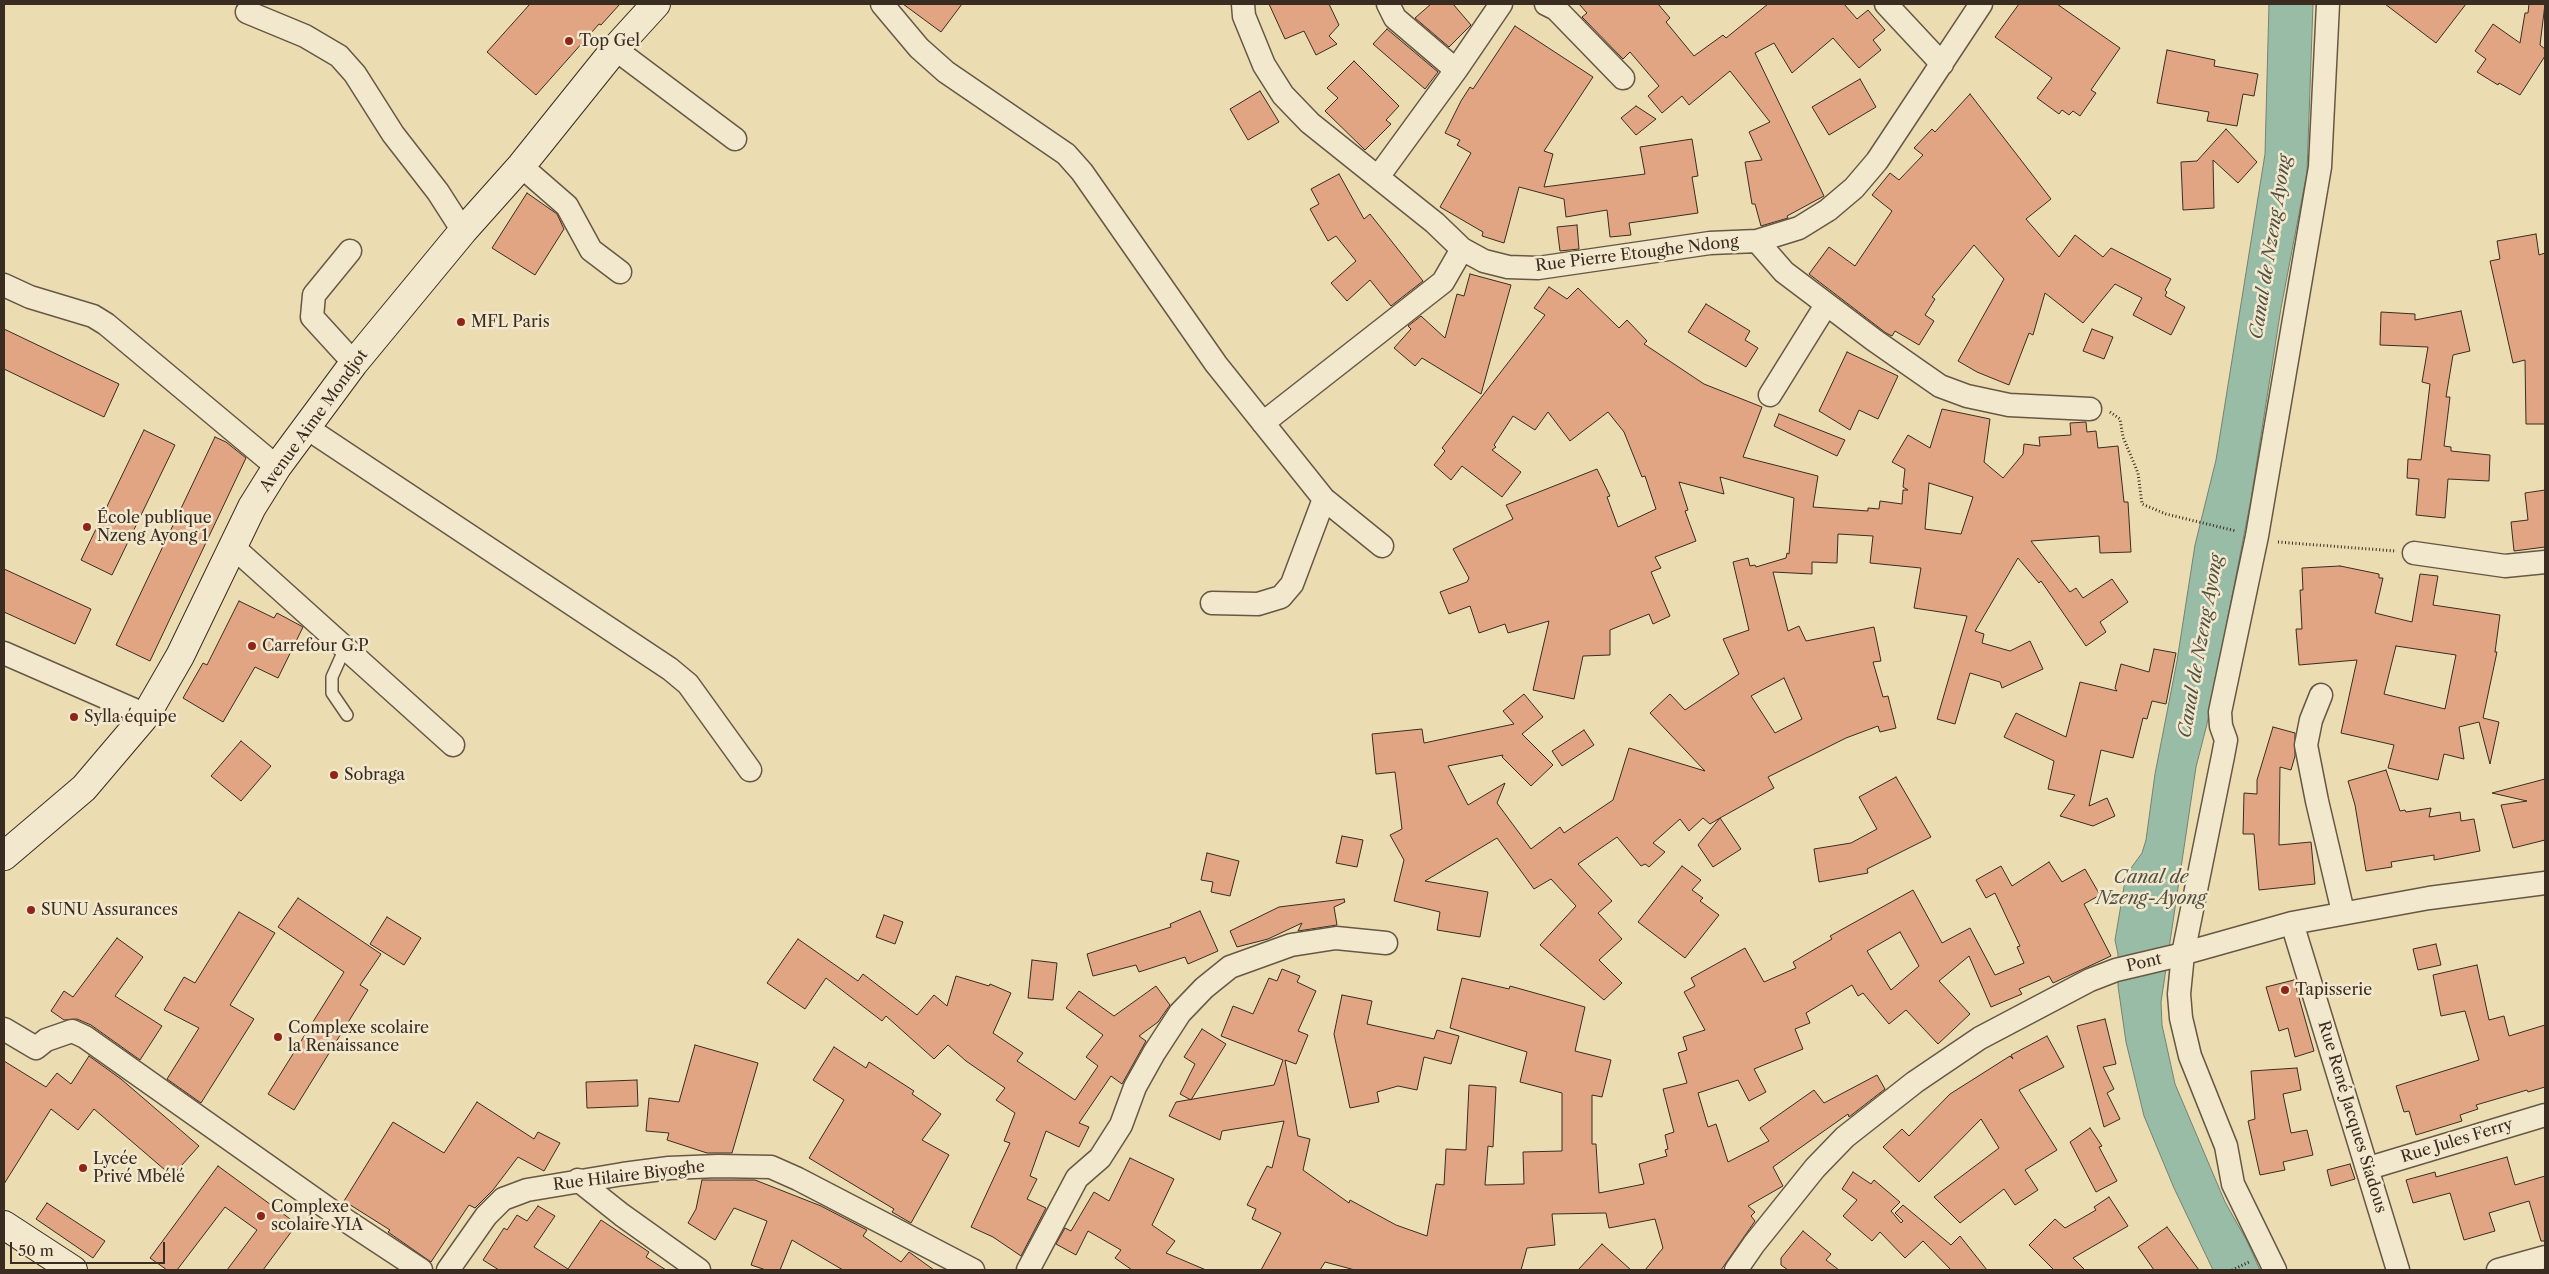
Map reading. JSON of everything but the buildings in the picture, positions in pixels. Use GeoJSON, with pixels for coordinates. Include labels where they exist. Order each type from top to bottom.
{"type":"FeatureCollection","features":[{"type":"Feature","properties":{"kind":"main road","name":"Avenue Aime Mondjot"},"geometry":{"type":"LineString","coordinates":[[4,856],[84,788],[146,715],[180,656],[252,507],[277,467],[354,363],[463,231],[520,166],[615,49],[656,4]]}},
{"type":"Feature","properties":{"kind":"main road"},"geometry":{"type":"LineString","coordinates":[[4,1225],[74,1270]]}},
{"type":"Feature","properties":{"kind":"street"},"geometry":{"type":"LineString","coordinates":[[882,4],[919,48],[946,72],[1066,154],[1082,172],[1216,364],[1324,499],[1382,546]]}},
{"type":"Feature","properties":{"kind":"street","name":"Rue Pierre Etoughe Ndong"},"geometry":{"type":"LineString","coordinates":[[1243,4],[1244,16],[1264,65],[1283,95],[1310,123],[1435,223],[1462,249],[1492,263],[1538,268],[1710,243],[1758,241],[1799,228],[1828,210],[1854,188],[1877,161],[1982,4]]}},
{"type":"Feature","properties":{"kind":"street"},"geometry":{"type":"LineString","coordinates":[[1388,4],[1395,18],[1456,70]]}},
{"type":"Feature","properties":{"kind":"street"},"geometry":{"type":"LineString","coordinates":[[1378,177],[1456,70],[1500,4]]}},
{"type":"Feature","properties":{"kind":"street"},"geometry":{"type":"LineString","coordinates":[[1546,4],[1556,9],[1623,78]]}},
{"type":"Feature","properties":{"kind":"street"},"geometry":{"type":"LineString","coordinates":[[1886,4],[1942,64]]}},
{"type":"Feature","properties":{"kind":"street"},"geometry":{"type":"LineString","coordinates":[[2275,1270],[2239,1201],[2233,1184],[2226,1146],[2190,1056],[2181,1018],[2177,955],[2226,740],[2220,712],[2257,536],[2320,166],[2328,4]]}},
{"type":"Feature","properties":{"kind":"street"},"geometry":{"type":"LineString","coordinates":[[247,12],[305,36],[339,56],[355,74],[394,134],[438,192],[463,231]]}},
{"type":"Feature","properties":{"kind":"street"},"geometry":{"type":"LineString","coordinates":[[615,49],[734,139]]}},
{"type":"Feature","properties":{"kind":"street"},"geometry":{"type":"LineString","coordinates":[[520,166],[567,206],[590,250],[620,272]]}},
{"type":"Feature","properties":{"kind":"street"},"geometry":{"type":"LineString","coordinates":[[1758,241],[1784,272],[1826,305],[1940,386],[1967,396],[2009,405],[2090,409]]}},
{"type":"Feature","properties":{"kind":"street"},"geometry":{"type":"LineString","coordinates":[[1263,423],[1442,282],[1462,249]]}},
{"type":"Feature","properties":{"kind":"street"},"geometry":{"type":"LineString","coordinates":[[350,251],[314,296],[312,317],[354,363]]}},
{"type":"Feature","properties":{"kind":"street"},"geometry":{"type":"LineString","coordinates":[[4,285],[30,296],[93,316],[106,324],[277,467]]}},
{"type":"Feature","properties":{"kind":"street"},"geometry":{"type":"LineString","coordinates":[[1770,395],[1826,305]]}},
{"type":"Feature","properties":{"kind":"street"},"geometry":{"type":"LineString","coordinates":[[307,428],[670,669],[688,684],[750,770]]}},
{"type":"Feature","properties":{"kind":"street"},"geometry":{"type":"LineString","coordinates":[[1212,603],[1258,604],[1281,597],[1292,584],[1324,499]]}},
{"type":"Feature","properties":{"kind":"street"},"geometry":{"type":"LineString","coordinates":[[232,546],[453,745]]}},
{"type":"Feature","properties":{"kind":"street"},"geometry":{"type":"LineString","coordinates":[[2414,552],[2504,566],[2545,562]]}},
{"type":"Feature","properties":{"kind":"street"},"geometry":{"type":"LineString","coordinates":[[4,653],[146,715]]}},
{"type":"Feature","properties":{"kind":"street"},"geometry":{"type":"LineString","coordinates":[[2321,695],[2311,720],[2306,745],[2315,793],[2344,912]]}},
{"type":"Feature","properties":{"kind":"street"},"geometry":{"type":"LineString","coordinates":[[2292,923],[2344,912],[2430,898],[2545,882]]}},
{"type":"Feature","properties":{"kind":"street","name":"Pont"},"geometry":{"type":"LineString","coordinates":[[1736,1270],[1754,1244],[1815,1168],[1845,1137],[1922,1076],[1980,1038],[2090,980],[2116,970],[2292,923]]}},
{"type":"Feature","properties":{"kind":"street","name":"Rue René Jacques Siadous"},"geometry":{"type":"LineString","coordinates":[[2292,923],[2398,1270]]}},
{"type":"Feature","properties":{"kind":"street"},"geometry":{"type":"LineString","coordinates":[[1028,1270],[1077,1178],[1100,1158],[1121,1125],[1134,1087],[1154,1053],[1180,1012],[1204,988],[1230,967],[1291,945],[1336,938],[1386,943]]}},
{"type":"Feature","properties":{"kind":"street"},"geometry":{"type":"LineString","coordinates":[[4,1029],[36,1048],[46,1040],[72,1031],[85,1037],[330,1210],[421,1270]]}},
{"type":"Feature","properties":{"kind":"street","name":"Rue Jules Ferry"},"geometry":{"type":"LineString","coordinates":[[2368,1168],[2545,1115]]}},
{"type":"Feature","properties":{"kind":"street","name":"Rue Hilaire Biyoghe"},"geometry":{"type":"LineString","coordinates":[[448,1270],[486,1216],[503,1199],[527,1190],[578,1180],[669,1168],[771,1167],[798,1179],[973,1270]]}},
{"type":"Feature","properties":{"kind":"street"},"geometry":{"type":"LineString","coordinates":[[578,1180],[622,1216],[699,1270]]}},
{"type":"Feature","properties":{"kind":"street"},"geometry":{"type":"LineString","coordinates":[[2498,1270],[2545,1257]]}},
{"type":"Feature","properties":{"kind":"lane"},"geometry":{"type":"LineString","coordinates":[[346,648],[332,677],[332,693],[347,714]]}},
{"type":"Feature","properties":{"kind":"path"},"geometry":{"type":"LineString","coordinates":[[2090,409],[2110,411],[2120,419],[2123,437],[2138,473],[2142,504],[2196,523],[2239,532]]}},
{"type":"Feature","properties":{"kind":"path"},"geometry":{"type":"LineString","coordinates":[[2278,542],[2414,552]]}},
{"type":"Feature","properties":{"kind":"water","name":"Canal de Nzeng-Ayong"},"geometry":{"type":"Polygon","coordinates":[[[2269,4],[2313,4],[2307,172],[2281,308],[2251,499],[2207,724],[2196,767],[2161,1002],[2162,1025],[2175,1084],[2225,1202],[2247,1241],[2260,1270],[2213,1270],[2174,1188],[2144,1116],[2126,1042],[2118,986],[2118,954],[2115,940],[2126,875],[2142,853],[2146,840],[2155,774],[2177,661],[2195,545],[2216,460],[2265,154],[2269,4]]]}},
{"type":"Feature","properties":{"kind":"place","name":"Top Gel"},"geometry":{"type":"Point","coordinates":[569,41]}},
{"type":"Feature","properties":{"kind":"place","name":"MFL Paris"},"geometry":{"type":"Point","coordinates":[461,322]}},
{"type":"Feature","properties":{"kind":"place","name":"École publique Nzeng Ayong 1"},"geometry":{"type":"Point","coordinates":[87,527]}},
{"type":"Feature","properties":{"kind":"place","name":"Carrefour G.P"},"geometry":{"type":"Point","coordinates":[252,646]}},
{"type":"Feature","properties":{"kind":"place","name":"Sylla équipe"},"geometry":{"type":"Point","coordinates":[74,717]}},
{"type":"Feature","properties":{"kind":"place","name":"Sobraga"},"geometry":{"type":"Point","coordinates":[334,775]}},
{"type":"Feature","properties":{"kind":"place","name":"SUNU Assurances"},"geometry":{"type":"Point","coordinates":[31,910]}},
{"type":"Feature","properties":{"kind":"place","name":"Tapisserie"},"geometry":{"type":"Point","coordinates":[2285,990]}},
{"type":"Feature","properties":{"kind":"place","name":"Complexe scolaire la Renaissance"},"geometry":{"type":"Point","coordinates":[278,1037]}},
{"type":"Feature","properties":{"kind":"place","name":"Lycée Privé Mbélé"},"geometry":{"type":"Point","coordinates":[83,1168]}},
{"type":"Feature","properties":{"kind":"place","name":"Complexe scolaire YIA"},"geometry":{"type":"Point","coordinates":[261,1216]}},
{"type":"Feature","properties":{"kind":"water label","name":"Canal de Nzeng Ayong"},"geometry":{"type":"Point","coordinates":[2271,247]}},
{"type":"Feature","properties":{"kind":"water label","name":"Canal de Nzeng Ayong"},"geometry":{"type":"Point","coordinates":[2201,646]}}]}
